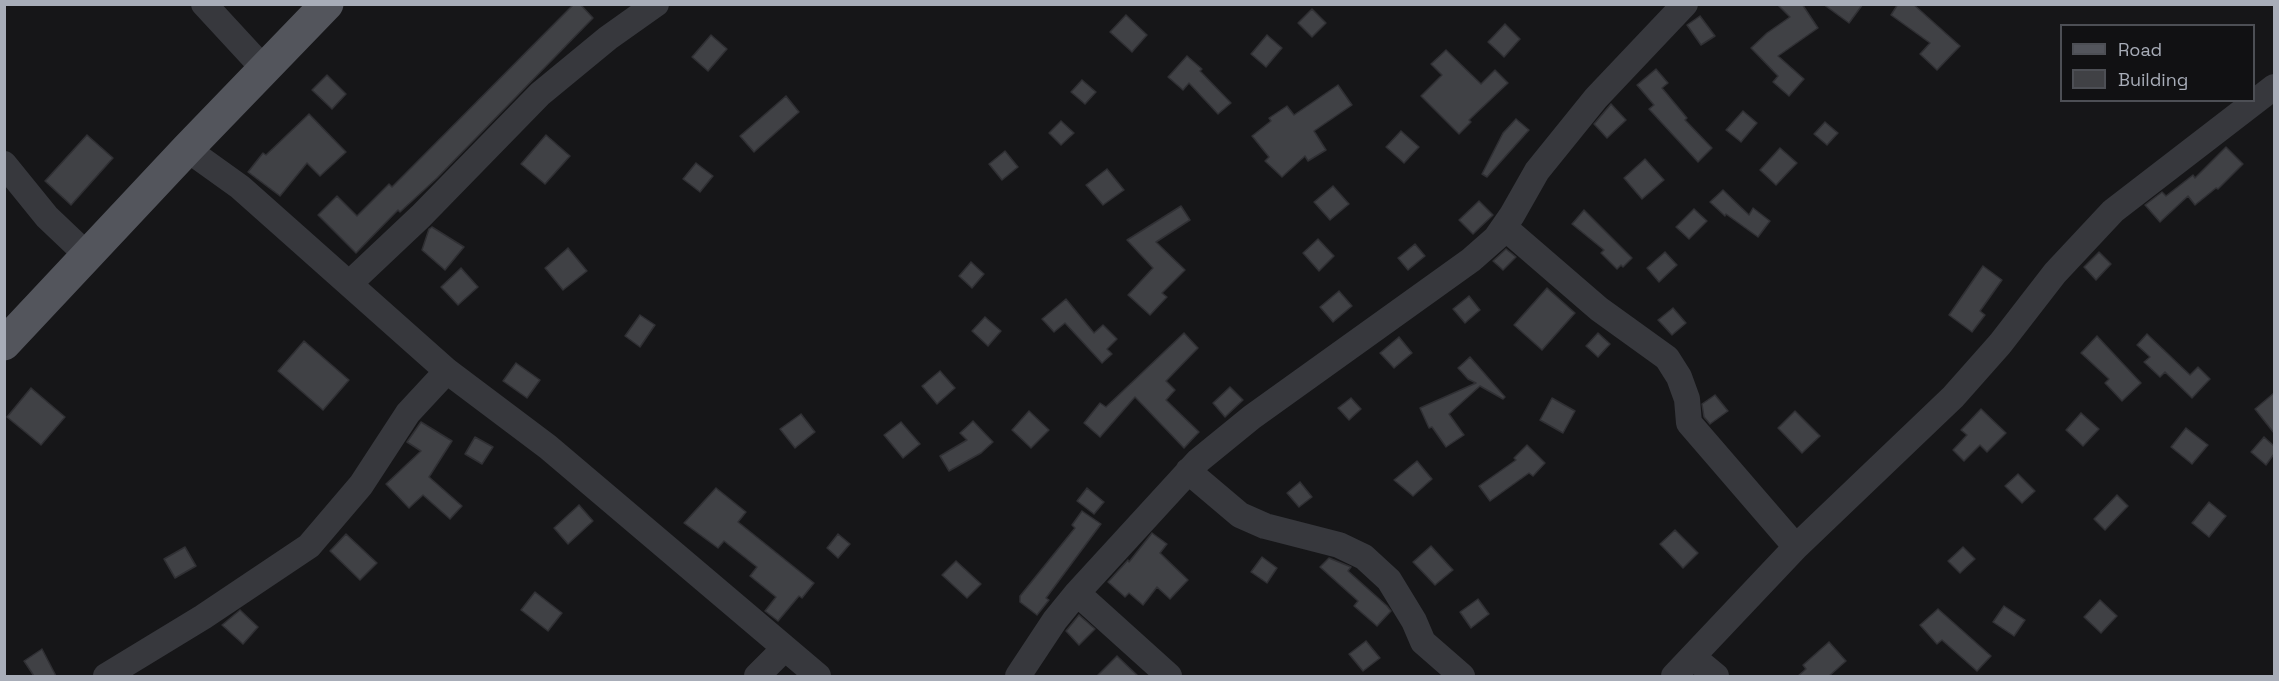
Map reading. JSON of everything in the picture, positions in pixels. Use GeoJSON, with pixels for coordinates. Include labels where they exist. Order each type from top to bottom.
{"type":"FeatureCollection","features":[{"type":"Feature","properties":{"kind":"main road"},"geometry":{"type":"LineString","coordinates":[[4,344],[327,4]]}},
{"type":"Feature","properties":{"kind":"street"},"geometry":{"type":"LineString","coordinates":[[204,4],[265,70]]}},
{"type":"Feature","properties":{"kind":"street"},"geometry":{"type":"LineString","coordinates":[[350,283],[421,216],[540,94],[608,38],[656,4]]}},
{"type":"Feature","properties":{"kind":"street"},"geometry":{"type":"LineString","coordinates":[[1018,676],[1055,620],[1077,593],[1188,471],[1252,417],[1471,260],[1496,238],[1537,171],[1596,98],[1684,4]]}},
{"type":"Feature","properties":{"kind":"street"},"geometry":{"type":"LineString","coordinates":[[2255,102],[2274,87]]}},
{"type":"Feature","properties":{"kind":"street"},"geometry":{"type":"LineString","coordinates":[[1674,676],[1796,547],[1953,397],[2000,344],[2055,273],[2114,211],[2255,102]]}},
{"type":"Feature","properties":{"kind":"street"},"geometry":{"type":"LineString","coordinates":[[187,149],[240,187],[447,371],[548,447],[818,676]]}},
{"type":"Feature","properties":{"kind":"street"},"geometry":{"type":"LineString","coordinates":[[4,164],[47,217],[87,255]]}},
{"type":"Feature","properties":{"kind":"street"},"geometry":{"type":"LineString","coordinates":[[1504,227],[1599,309],[1667,358],[1679,377],[1687,399],[1689,423],[1796,547]]}},
{"type":"Feature","properties":{"kind":"street"},"geometry":{"type":"LineString","coordinates":[[106,676],[203,617],[309,546],[361,485],[408,414],[447,371]]}},
{"type":"Feature","properties":{"kind":"street"},"geometry":{"type":"LineString","coordinates":[[1188,471],[1240,515],[1265,526],[1339,545],[1364,557],[1389,580],[1414,621],[1423,642],[1462,676]]}},
{"type":"Feature","properties":{"kind":"street"},"geometry":{"type":"LineString","coordinates":[[1077,593],[1169,676]]}},
{"type":"Feature","properties":{"kind":"street"},"geometry":{"type":"LineString","coordinates":[[757,676],[784,648]]}},
{"type":"Feature","properties":{"kind":"street"},"geometry":{"type":"LineString","coordinates":[[1693,657],[1716,676]]}},
{"type":"Feature","properties":{"kind":"building"},"geometry":{"type":"Polygon","coordinates":[[[574,4],[580,4],[593,18],[437,178],[400,212],[398,210],[356,253],[318,215],[337,196],[357,216],[389,184],[392,187],[574,4]]]}},
{"type":"Feature","properties":{"kind":"building"},"geometry":{"type":"Polygon","coordinates":[[[1777,4],[1802,4],[1818,28],[1778,56],[1804,79],[1789,96],[1773,82],[1778,76],[1751,48],[1790,17],[1777,4]]]}},
{"type":"Feature","properties":{"kind":"building"},"geometry":{"type":"Polygon","coordinates":[[[1823,4],[1863,4],[1849,23],[1823,4]]]}},
{"type":"Feature","properties":{"kind":"building"},"geometry":{"type":"Polygon","coordinates":[[[1898,4],[1913,4],[1960,46],[1937,70],[1920,54],[1930,43],[1891,15],[1898,4]]]}},
{"type":"Feature","properties":{"kind":"building"},"geometry":{"type":"Polygon","coordinates":[[[1312,9],[1326,23],[1312,37],[1298,23],[1312,9]]]}},
{"type":"Feature","properties":{"kind":"building"},"geometry":{"type":"Polygon","coordinates":[[[1126,15],[1147,35],[1132,52],[1110,32],[1126,15]]]}},
{"type":"Feature","properties":{"kind":"building"},"geometry":{"type":"Polygon","coordinates":[[[1700,16],[1715,36],[1701,45],[1687,25],[1700,16]]]}},
{"type":"Feature","properties":{"kind":"building"},"geometry":{"type":"Polygon","coordinates":[[[1505,24],[1520,39],[1504,57],[1488,42],[1505,24]]]}},
{"type":"Feature","properties":{"kind":"building"},"geometry":{"type":"Polygon","coordinates":[[[711,35],[727,49],[708,71],[692,57],[711,35]]]}},
{"type":"Feature","properties":{"kind":"building"},"geometry":{"type":"Polygon","coordinates":[[[1267,35],[1282,48],[1266,67],[1251,54],[1267,35]]]}},
{"type":"Feature","properties":{"kind":"building"},"geometry":{"type":"Polygon","coordinates":[[[1446,50],[1481,84],[1495,70],[1508,83],[1469,120],[1471,122],[1459,134],[1421,96],[1442,75],[1431,64],[1446,50]]]}},
{"type":"Feature","properties":{"kind":"building"},"geometry":{"type":"Polygon","coordinates":[[[1187,56],[1202,69],[1200,71],[1231,103],[1218,114],[1189,83],[1183,90],[1168,77],[1187,56]]]}},
{"type":"Feature","properties":{"kind":"building"},"geometry":{"type":"Polygon","coordinates":[[[1656,69],[1668,83],[1662,88],[1687,118],[1685,120],[1712,148],[1698,162],[1649,109],[1654,105],[1637,85],[1656,69]]]}},
{"type":"Feature","properties":{"kind":"building"},"geometry":{"type":"Polygon","coordinates":[[[327,75],[346,94],[332,109],[312,90],[327,75]]]}},
{"type":"Feature","properties":{"kind":"building"},"geometry":{"type":"Polygon","coordinates":[[[1082,80],[1096,92],[1085,104],[1071,92],[1082,80]]]}},
{"type":"Feature","properties":{"kind":"building"},"geometry":{"type":"Polygon","coordinates":[[[1338,85],[1352,105],[1314,131],[1326,150],[1308,161],[1305,156],[1282,177],[1265,161],[1269,157],[1252,136],[1271,121],[1269,118],[1287,106],[1294,115],[1338,85]]]}},
{"type":"Feature","properties":{"kind":"building"},"geometry":{"type":"Polygon","coordinates":[[[786,96],[799,112],[754,152],[740,136],[786,96]]]}},
{"type":"Feature","properties":{"kind":"building"},"geometry":{"type":"Polygon","coordinates":[[[1611,104],[1626,120],[1607,138],[1594,124],[1611,104]]]}},
{"type":"Feature","properties":{"kind":"building"},"geometry":{"type":"Polygon","coordinates":[[[1743,111],[1757,123],[1741,142],[1726,130],[1743,111]]]}},
{"type":"Feature","properties":{"kind":"building"},"geometry":{"type":"Polygon","coordinates":[[[309,114],[346,152],[320,176],[307,163],[280,196],[248,172],[263,153],[266,155],[309,114]]]}},
{"type":"Feature","properties":{"kind":"building"},"geometry":{"type":"Polygon","coordinates":[[[1516,119],[1529,130],[1487,177],[1482,174],[1503,133],[1516,119]]]}},
{"type":"Feature","properties":{"kind":"building"},"geometry":{"type":"Polygon","coordinates":[[[1061,121],[1074,133],[1061,145],[1049,133],[1061,121]]]}},
{"type":"Feature","properties":{"kind":"building"},"geometry":{"type":"Polygon","coordinates":[[[1825,122],[1838,133],[1827,145],[1814,134],[1825,122]]]}},
{"type":"Feature","properties":{"kind":"building"},"geometry":{"type":"Polygon","coordinates":[[[1401,131],[1419,147],[1404,163],[1386,147],[1401,131]]]}},
{"type":"Feature","properties":{"kind":"building"},"geometry":{"type":"Polygon","coordinates":[[[87,135],[113,158],[71,205],[45,181],[87,135]]]}},
{"type":"Feature","properties":{"kind":"building"},"geometry":{"type":"Polygon","coordinates":[[[546,135],[570,156],[545,184],[521,164],[546,135]]]}},
{"type":"Feature","properties":{"kind":"building"},"geometry":{"type":"Polygon","coordinates":[[[2226,147],[2243,164],[2218,189],[2216,188],[2195,205],[2188,196],[2160,222],[2145,205],[2162,192],[2166,196],[2193,175],[2195,178],[2226,147]]]}},
{"type":"Feature","properties":{"kind":"building"},"geometry":{"type":"Polygon","coordinates":[[[1780,148],[1797,163],[1776,185],[1760,170],[1780,148]]]}},
{"type":"Feature","properties":{"kind":"building"},"geometry":{"type":"Polygon","coordinates":[[[1005,151],[1018,167],[1002,180],[989,164],[1005,151]]]}},
{"type":"Feature","properties":{"kind":"building"},"geometry":{"type":"Polygon","coordinates":[[[1645,159],[1664,180],[1642,199],[1624,178],[1645,159]]]}},
{"type":"Feature","properties":{"kind":"building"},"geometry":{"type":"Polygon","coordinates":[[[696,163],[713,176],[700,192],[683,179],[696,163]]]}},
{"type":"Feature","properties":{"kind":"building"},"geometry":{"type":"Polygon","coordinates":[[[1107,169],[1124,190],[1103,205],[1086,185],[1107,169]]]}},
{"type":"Feature","properties":{"kind":"building"},"geometry":{"type":"Polygon","coordinates":[[[1333,186],[1349,204],[1330,220],[1314,202],[1333,186]]]}},
{"type":"Feature","properties":{"kind":"building"},"geometry":{"type":"Polygon","coordinates":[[[1723,190],[1749,215],[1753,208],[1770,221],[1758,237],[1726,214],[1725,216],[1710,202],[1723,190]]]}},
{"type":"Feature","properties":{"kind":"building"},"geometry":{"type":"Polygon","coordinates":[[[1479,201],[1493,215],[1473,234],[1459,220],[1479,201]]]}},
{"type":"Feature","properties":{"kind":"building"},"geometry":{"type":"Polygon","coordinates":[[[1181,206],[1190,220],[1156,242],[1185,270],[1162,293],[1167,297],[1150,315],[1128,295],[1153,268],[1127,240],[1181,206]]]}},
{"type":"Feature","properties":{"kind":"building"},"geometry":{"type":"Polygon","coordinates":[[[1694,209],[1707,221],[1689,239],[1676,227],[1694,209]]]}},
{"type":"Feature","properties":{"kind":"building"},"geometry":{"type":"Polygon","coordinates":[[[1584,210],[1632,258],[1623,267],[1621,265],[1617,269],[1601,253],[1604,250],[1572,224],[1584,210]]]}},
{"type":"Feature","properties":{"kind":"building"},"geometry":{"type":"Polygon","coordinates":[[[432,227],[464,247],[445,270],[422,250],[429,229],[432,227]]]}},
{"type":"Feature","properties":{"kind":"building"},"geometry":{"type":"Polygon","coordinates":[[[1318,239],[1334,256],[1319,271],[1303,253],[1318,239]]]}},
{"type":"Feature","properties":{"kind":"building"},"geometry":{"type":"Polygon","coordinates":[[[1415,244],[1425,256],[1408,270],[1398,258],[1415,244]]]}},
{"type":"Feature","properties":{"kind":"building"},"geometry":{"type":"Polygon","coordinates":[[[568,248],[587,271],[563,290],[545,268],[568,248]]]}},
{"type":"Feature","properties":{"kind":"building"},"geometry":{"type":"Polygon","coordinates":[[[1506,249],[1516,257],[1503,270],[1493,261],[1506,249]]]}},
{"type":"Feature","properties":{"kind":"building"},"geometry":{"type":"Polygon","coordinates":[[[1665,252],[1677,265],[1659,282],[1647,268],[1665,252]]]}},
{"type":"Feature","properties":{"kind":"building"},"geometry":{"type":"Polygon","coordinates":[[[2099,252],[2111,264],[2096,280],[2084,267],[2099,252]]]}},
{"type":"Feature","properties":{"kind":"building"},"geometry":{"type":"Polygon","coordinates":[[[971,262],[984,274],[972,288],[959,276],[971,262]]]}},
{"type":"Feature","properties":{"kind":"building"},"geometry":{"type":"Polygon","coordinates":[[[1983,266],[2002,280],[1980,311],[1985,315],[1972,332],[1949,315],[1983,266]]]}},
{"type":"Feature","properties":{"kind":"building"},"geometry":{"type":"Polygon","coordinates":[[[461,268],[478,287],[458,305],[441,287],[461,268]]]}},
{"type":"Feature","properties":{"kind":"building"},"geometry":{"type":"Polygon","coordinates":[[[1547,288],[1575,313],[1542,350],[1514,325],[1547,288]]]}},
{"type":"Feature","properties":{"kind":"building"},"geometry":{"type":"Polygon","coordinates":[[[1339,291],[1352,306],[1333,322],[1320,307],[1339,291]]]}},
{"type":"Feature","properties":{"kind":"building"},"geometry":{"type":"Polygon","coordinates":[[[1469,296],[1480,310],[1465,323],[1453,309],[1469,296]]]}},
{"type":"Feature","properties":{"kind":"building"},"geometry":{"type":"Polygon","coordinates":[[[1066,299],[1094,333],[1103,325],[1117,339],[1107,349],[1112,354],[1102,363],[1065,323],[1054,332],[1042,319],[1066,299]]]}},
{"type":"Feature","properties":{"kind":"building"},"geometry":{"type":"Polygon","coordinates":[[[1673,308],[1686,323],[1672,335],[1658,320],[1673,308]]]}},
{"type":"Feature","properties":{"kind":"building"},"geometry":{"type":"Polygon","coordinates":[[[640,315],[655,325],[640,347],[625,336],[640,315]]]}},
{"type":"Feature","properties":{"kind":"building"},"geometry":{"type":"Polygon","coordinates":[[[985,317],[1001,331],[988,346],[972,331],[985,317]]]}},
{"type":"Feature","properties":{"kind":"building"},"geometry":{"type":"Polygon","coordinates":[[[1184,333],[1198,348],[1166,381],[1175,390],[1166,400],[1199,432],[1184,448],[1135,397],[1100,437],[1084,423],[1100,403],[1106,407],[1184,333]]]}},
{"type":"Feature","properties":{"kind":"building"},"geometry":{"type":"Polygon","coordinates":[[[1598,333],[1610,344],[1598,357],[1586,346],[1598,333]]]}},
{"type":"Feature","properties":{"kind":"building"},"geometry":{"type":"Polygon","coordinates":[[[2147,334],[2190,375],[2198,367],[2210,379],[2192,398],[2165,372],[2160,377],[2144,362],[2150,357],[2137,345],[2147,334]]]}},
{"type":"Feature","properties":{"kind":"building"},"geometry":{"type":"Polygon","coordinates":[[[2097,336],[2141,383],[2122,401],[2105,383],[2109,379],[2081,353],[2097,336]]]}},
{"type":"Feature","properties":{"kind":"building"},"geometry":{"type":"Polygon","coordinates":[[[1399,337],[1412,353],[1394,368],[1380,353],[1399,337]]]}},
{"type":"Feature","properties":{"kind":"building"},"geometry":{"type":"Polygon","coordinates":[[[304,341],[349,380],[323,410],[278,371],[304,341]]]}},
{"type":"Feature","properties":{"kind":"building"},"geometry":{"type":"Polygon","coordinates":[[[1470,357],[1505,397],[1503,399],[1480,386],[1449,414],[1464,435],[1446,447],[1432,427],[1429,428],[1420,408],[1476,383],[1468,379],[1458,368],[1470,357]]]}},
{"type":"Feature","properties":{"kind":"building"},"geometry":{"type":"Polygon","coordinates":[[[516,363],[540,380],[527,398],[503,381],[516,363]]]}},
{"type":"Feature","properties":{"kind":"building"},"geometry":{"type":"Polygon","coordinates":[[[940,371],[955,388],[937,404],[922,386],[940,371]]]}},
{"type":"Feature","properties":{"kind":"building"},"geometry":{"type":"Polygon","coordinates":[[[1230,387],[1243,400],[1225,417],[1213,403],[1230,387]]]}},
{"type":"Feature","properties":{"kind":"building"},"geometry":{"type":"Polygon","coordinates":[[[31,388],[65,417],[41,445],[7,417],[31,388]]]}},
{"type":"Feature","properties":{"kind":"building"},"geometry":{"type":"Polygon","coordinates":[[[2274,393],[2274,433],[2255,409],[2274,393]]]}},
{"type":"Feature","properties":{"kind":"building"},"geometry":{"type":"Polygon","coordinates":[[[1715,395],[1728,411],[1710,424],[1704,417],[1702,404],[1715,395]]]}},
{"type":"Feature","properties":{"kind":"building"},"geometry":{"type":"Polygon","coordinates":[[[1351,398],[1361,409],[1349,420],[1338,408],[1351,398]]]}},
{"type":"Feature","properties":{"kind":"building"},"geometry":{"type":"Polygon","coordinates":[[[1552,398],[1575,411],[1563,433],[1540,420],[1552,398]]]}},
{"type":"Feature","properties":{"kind":"building"},"geometry":{"type":"Polygon","coordinates":[[[1981,409],[2006,433],[1987,452],[1980,445],[1964,461],[1953,450],[1967,435],[1961,430],[1981,409]]]}},
{"type":"Feature","properties":{"kind":"building"},"geometry":{"type":"Polygon","coordinates":[[[1029,411],[1049,430],[1031,448],[1012,430],[1029,411]]]}},
{"type":"Feature","properties":{"kind":"building"},"geometry":{"type":"Polygon","coordinates":[[[1795,411],[1820,436],[1802,453],[1778,428],[1795,411]]]}},
{"type":"Feature","properties":{"kind":"building"},"geometry":{"type":"Polygon","coordinates":[[[2081,413],[2099,429],[2083,446],[2066,430],[2081,413]]]}},
{"type":"Feature","properties":{"kind":"building"},"geometry":{"type":"Polygon","coordinates":[[[801,414],[815,432],[795,448],[780,429],[801,414]]]}},
{"type":"Feature","properties":{"kind":"building"},"geometry":{"type":"Polygon","coordinates":[[[973,421],[993,442],[981,453],[949,471],[940,456],[967,440],[960,433],[973,421]]]}},
{"type":"Feature","properties":{"kind":"building"},"geometry":{"type":"Polygon","coordinates":[[[421,422],[452,441],[429,477],[462,506],[450,519],[423,495],[409,508],[386,484],[421,451],[407,442],[421,422]]]}},
{"type":"Feature","properties":{"kind":"building"},"geometry":{"type":"Polygon","coordinates":[[[901,422],[920,444],[903,458],[884,435],[901,422]]]}},
{"type":"Feature","properties":{"kind":"building"},"geometry":{"type":"Polygon","coordinates":[[[2186,428],[2208,445],[2192,464],[2171,447],[2186,428]]]}},
{"type":"Feature","properties":{"kind":"building"},"geometry":{"type":"Polygon","coordinates":[[[475,437],[493,447],[482,464],[465,454],[475,437]]]}},
{"type":"Feature","properties":{"kind":"building"},"geometry":{"type":"Polygon","coordinates":[[[2264,437],[2274,446],[2274,454],[2266,465],[2251,452],[2264,437]]]}},
{"type":"Feature","properties":{"kind":"building"},"geometry":{"type":"Polygon","coordinates":[[[1527,445],[1545,463],[1533,476],[1529,473],[1490,501],[1479,486],[1516,460],[1514,458],[1527,445]]]}},
{"type":"Feature","properties":{"kind":"building"},"geometry":{"type":"Polygon","coordinates":[[[1417,461],[1432,479],[1413,496],[1394,480],[1417,461]]]}},
{"type":"Feature","properties":{"kind":"building"},"geometry":{"type":"Polygon","coordinates":[[[2018,474],[2035,491],[2022,503],[2005,486],[2018,474]]]}},
{"type":"Feature","properties":{"kind":"building"},"geometry":{"type":"Polygon","coordinates":[[[1300,482],[1312,497],[1299,507],[1287,493],[1300,482]]]}},
{"type":"Feature","properties":{"kind":"building"},"geometry":{"type":"Polygon","coordinates":[[[716,488],[746,512],[738,522],[814,583],[802,598],[799,596],[778,621],[765,611],[776,597],[750,576],[757,567],[724,541],[718,548],[684,523],[716,488]]]}},
{"type":"Feature","properties":{"kind":"building"},"geometry":{"type":"Polygon","coordinates":[[[1087,488],[1104,502],[1094,514],[1077,501],[1087,488]]]}},
{"type":"Feature","properties":{"kind":"building"},"geometry":{"type":"Polygon","coordinates":[[[2117,495],[2128,506],[2105,530],[2094,519],[2117,495]]]}},
{"type":"Feature","properties":{"kind":"building"},"geometry":{"type":"Polygon","coordinates":[[[2209,502],[2226,516],[2209,537],[2192,523],[2209,502]]]}},
{"type":"Feature","properties":{"kind":"building"},"geometry":{"type":"Polygon","coordinates":[[[579,505],[593,521],[568,544],[554,528],[579,505]]]}},
{"type":"Feature","properties":{"kind":"building"},"geometry":{"type":"Polygon","coordinates":[[[1082,511],[1101,524],[1046,598],[1049,600],[1037,615],[1020,602],[1020,596],[1075,528],[1072,525],[1082,511]]]}},
{"type":"Feature","properties":{"kind":"building"},"geometry":{"type":"Polygon","coordinates":[[[1675,530],[1698,553],[1683,568],[1660,544],[1675,530]]]}},
{"type":"Feature","properties":{"kind":"building"},"geometry":{"type":"Polygon","coordinates":[[[1152,533],[1167,544],[1160,553],[1188,580],[1170,599],[1157,587],[1143,605],[1129,593],[1125,597],[1108,582],[1128,560],[1129,562],[1152,533]]]}},
{"type":"Feature","properties":{"kind":"building"},"geometry":{"type":"Polygon","coordinates":[[[346,534],[377,563],[360,580],[330,551],[346,534]]]}},
{"type":"Feature","properties":{"kind":"building"},"geometry":{"type":"Polygon","coordinates":[[[838,534],[850,544],[838,558],[827,548],[838,534]]]}},
{"type":"Feature","properties":{"kind":"building"},"geometry":{"type":"Polygon","coordinates":[[[1431,546],[1453,570],[1435,585],[1413,562],[1431,546]]]}},
{"type":"Feature","properties":{"kind":"building"},"geometry":{"type":"Polygon","coordinates":[[[185,547],[196,566],[175,578],[164,559],[185,547]]]}},
{"type":"Feature","properties":{"kind":"building"},"geometry":{"type":"Polygon","coordinates":[[[1963,547],[1975,559],[1960,573],[1948,561],[1963,547]]]}},
{"type":"Feature","properties":{"kind":"building"},"geometry":{"type":"Polygon","coordinates":[[[1262,557],[1277,568],[1267,583],[1251,572],[1262,557]]]}},
{"type":"Feature","properties":{"kind":"building"},"geometry":{"type":"Polygon","coordinates":[[[1329,558],[1351,567],[1348,571],[1391,611],[1377,626],[1354,606],[1358,601],[1320,567],[1329,558]]]}},
{"type":"Feature","properties":{"kind":"building"},"geometry":{"type":"Polygon","coordinates":[[[956,561],[981,584],[967,598],[942,575],[956,561]]]}},
{"type":"Feature","properties":{"kind":"building"},"geometry":{"type":"Polygon","coordinates":[[[535,592],[562,613],[548,631],[521,610],[535,592]]]}},
{"type":"Feature","properties":{"kind":"building"},"geometry":{"type":"Polygon","coordinates":[[[1478,599],[1489,614],[1471,628],[1460,612],[1478,599]]]}},
{"type":"Feature","properties":{"kind":"building"},"geometry":{"type":"Polygon","coordinates":[[[2100,600],[2117,616],[2101,633],[2084,617],[2100,600]]]}},
{"type":"Feature","properties":{"kind":"building"},"geometry":{"type":"Polygon","coordinates":[[[2004,606],[2025,620],[2014,636],[1993,622],[2004,606]]]}},
{"type":"Feature","properties":{"kind":"building"},"geometry":{"type":"Polygon","coordinates":[[[1938,609],[1991,656],[1977,671],[1942,640],[1937,644],[1920,625],[1938,609]]]}},
{"type":"Feature","properties":{"kind":"building"},"geometry":{"type":"Polygon","coordinates":[[[240,610],[258,627],[243,644],[222,625],[240,610]]]}},
{"type":"Feature","properties":{"kind":"building"},"geometry":{"type":"Polygon","coordinates":[[[1079,615],[1095,629],[1079,645],[1066,631],[1079,615]]]}},
{"type":"Feature","properties":{"kind":"building"},"geometry":{"type":"Polygon","coordinates":[[[1366,641],[1380,658],[1363,671],[1349,654],[1366,641]]]}},
{"type":"Feature","properties":{"kind":"building"},"geometry":{"type":"Polygon","coordinates":[[[1829,642],[1846,661],[1829,676],[1798,676],[1806,669],[1803,665],[1829,642]]]}},
{"type":"Feature","properties":{"kind":"building"},"geometry":{"type":"Polygon","coordinates":[[[42,649],[56,676],[34,676],[24,661],[42,649]]]}},
{"type":"Feature","properties":{"kind":"building"},"geometry":{"type":"Polygon","coordinates":[[[1117,656],[1138,676],[1097,676],[1117,656]]]}}]}
